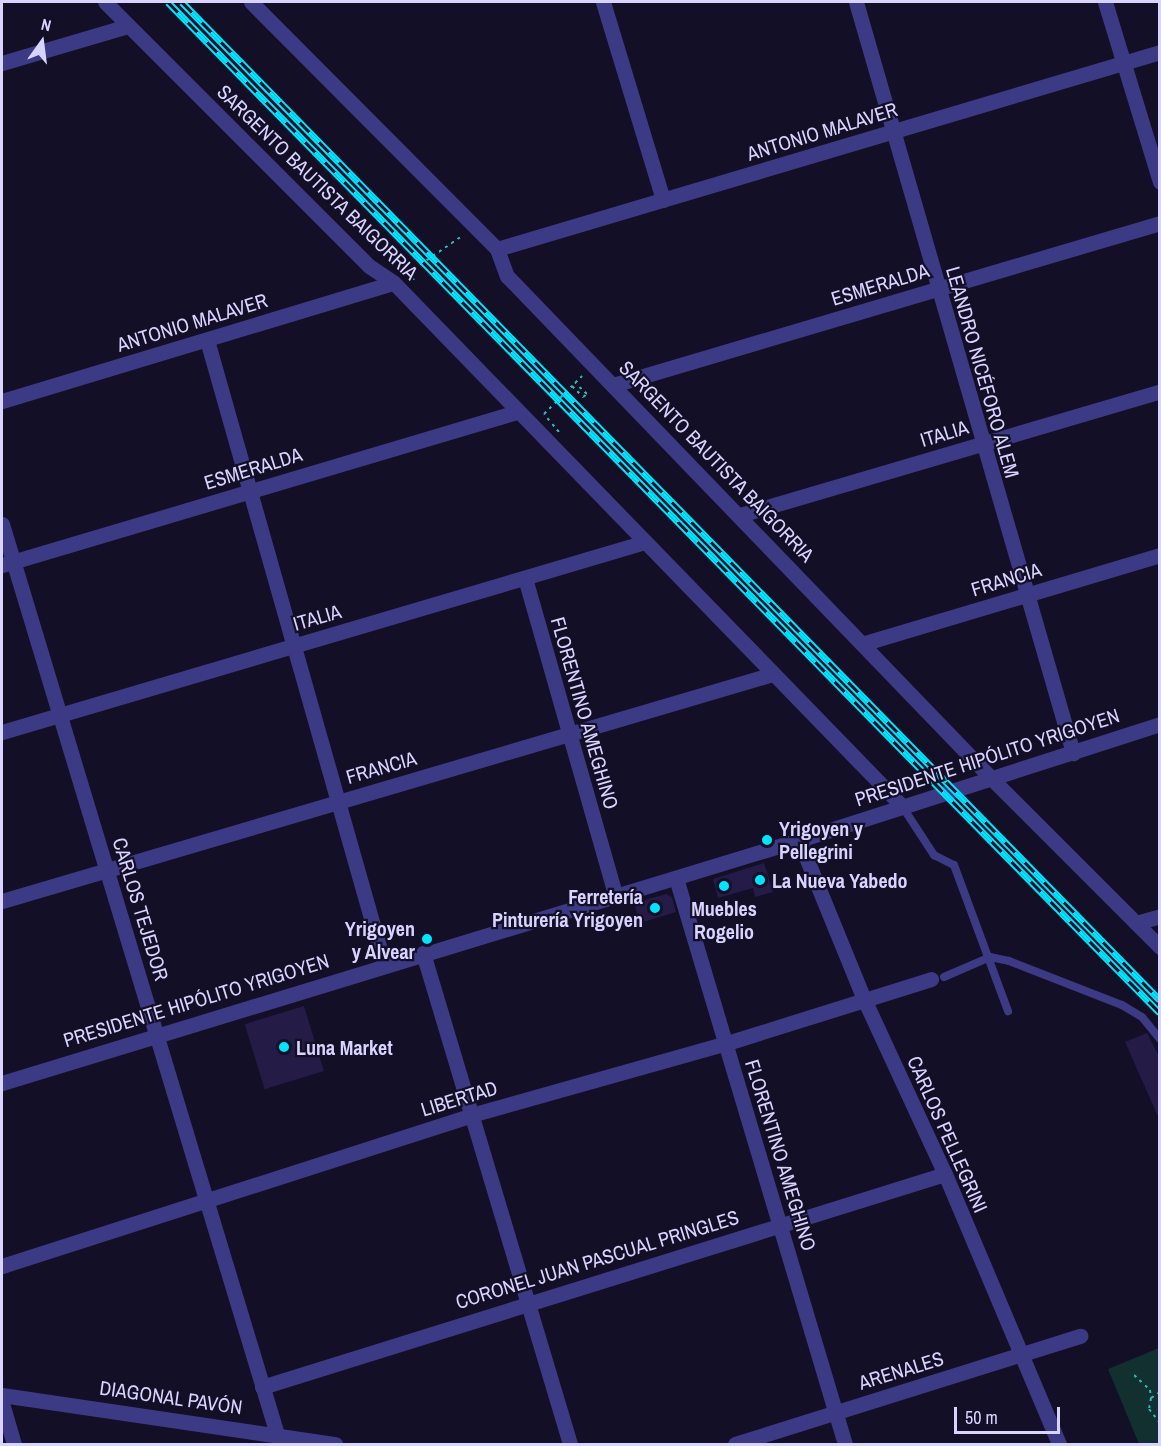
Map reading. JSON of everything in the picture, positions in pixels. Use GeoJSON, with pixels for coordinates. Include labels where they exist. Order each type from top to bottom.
{"type":"FeatureCollection","features":[{"type":"Feature","properties":{"kind":"street","name":"SARGENTO BAUTISTA BAIGORRIA"},"geometry":{"type":"LineString","coordinates":[[105,2],[369,266],[394,283],[902,806]]}},
{"type":"Feature","properties":{"kind":"street","name":"SARGENTO BAUTISTA BAIGORRIA"},"geometry":{"type":"LineString","coordinates":[[251,2],[497,249],[507,276],[865,643],[992,778],[1160,947]]}},
{"type":"Feature","properties":{"kind":"street"},"geometry":{"type":"LineString","coordinates":[[603,2],[663,200]]}},
{"type":"Feature","properties":{"kind":"street","name":"LEANDRO NICÉFORO ALEM"},"geometry":{"type":"LineString","coordinates":[[856,2],[891,132],[1073,753]]}},
{"type":"Feature","properties":{"kind":"street"},"geometry":{"type":"LineString","coordinates":[[1105,2],[1160,182]]}},
{"type":"Feature","properties":{"kind":"street"},"geometry":{"type":"LineString","coordinates":[[2,63],[128,26]]}},
{"type":"Feature","properties":{"kind":"street","name":"ANTONIO MALAVER"},"geometry":{"type":"LineString","coordinates":[[497,249],[1160,52]]}},
{"type":"Feature","properties":{"kind":"street","name":"ESMERALDA"},"geometry":{"type":"LineString","coordinates":[[613,385],[1160,223]]}},
{"type":"Feature","properties":{"kind":"street","name":"ANTONIO MALAVER"},"geometry":{"type":"LineString","coordinates":[[2,401],[394,283]]}},
{"type":"Feature","properties":{"kind":"street"},"geometry":{"type":"LineString","coordinates":[[207,340],[384,964]]}},
{"type":"Feature","properties":{"kind":"street","name":"ITALIA"},"geometry":{"type":"LineString","coordinates":[[740,515],[1160,391]]}},
{"type":"Feature","properties":{"kind":"street","name":"ESMERALDA"},"geometry":{"type":"LineString","coordinates":[[7,564],[517,412]]}},
{"type":"Feature","properties":{"kind":"street","name":"CARLOS TEJEDOR"},"geometry":{"type":"LineString","coordinates":[[2,524],[7,564],[59,715],[278,1439]]}},
{"type":"Feature","properties":{"kind":"street","name":"ITALIA"},"geometry":{"type":"LineString","coordinates":[[2,732],[645,542]]}},
{"type":"Feature","properties":{"kind":"street","name":"FRANCIA"},"geometry":{"type":"LineString","coordinates":[[865,643],[1160,555]]}},
{"type":"Feature","properties":{"kind":"street","name":"FLORENTINO AMEGHINO"},"geometry":{"type":"LineString","coordinates":[[525,578],[615,894]]}},
{"type":"Feature","properties":{"kind":"street","name":"FRANCIA"},"geometry":{"type":"LineString","coordinates":[[2,901],[773,674]]}},
{"type":"Feature","properties":{"kind":"street","name":"PRESIDENTE HIPÓLITO YRIGOYEN"},"geometry":{"type":"LineString","coordinates":[[2,1083],[157,1033],[799,840],[1160,724]]}},
{"type":"Feature","properties":{"kind":"street","name":"CARLOS PELLEGRINI"},"geometry":{"type":"LineString","coordinates":[[799,840],[864,999],[945,1174],[1059,1444]]}},
{"type":"Feature","properties":{"kind":"street","name":"FLORENTINO AMEGHINO"},"geometry":{"type":"LineString","coordinates":[[676,878],[724,1044],[782,1225],[845,1444]]}},
{"type":"Feature","properties":{"kind":"street"},"geometry":{"type":"LineString","coordinates":[[1136,923],[1160,916]]}},
{"type":"Feature","properties":{"kind":"street"},"geometry":{"type":"LineString","coordinates":[[423,952],[570,1444]]}},
{"type":"Feature","properties":{"kind":"street","name":"LIBERTAD"},"geometry":{"type":"LineString","coordinates":[[2,1266],[471,1115],[724,1044],[937,978]]}},
{"type":"Feature","properties":{"kind":"street","name":"CORONEL JUAN PASCUAL PRINGLES"},"geometry":{"type":"LineString","coordinates":[[262,1387],[528,1301],[945,1174]]}},
{"type":"Feature","properties":{"kind":"street","name":"ARENALES"},"geometry":{"type":"LineString","coordinates":[[735,1444],[1080,1336]]}},
{"type":"Feature","properties":{"kind":"street","name":"DIAGONAL PAVÓN"},"geometry":{"type":"LineString","coordinates":[[2,1395],[278,1439],[335,1444]]}},
{"type":"Feature","properties":{"kind":"street"},"geometry":{"type":"LineString","coordinates":[[2,1403],[14,1444]]}},
{"type":"Feature","properties":{"kind":"lane"},"geometry":{"type":"LineString","coordinates":[[902,806],[934,855],[954,865],[990,957],[1008,1011]]}},
{"type":"Feature","properties":{"kind":"lane"},"geometry":{"type":"LineString","coordinates":[[937,978],[990,957],[1097,992],[1142,1017],[1160,1039]]}},
{"type":"Feature","properties":{"kind":"path"},"geometry":{"type":"LineString","coordinates":[[414,281],[408,273],[475,227]]}},
{"type":"Feature","properties":{"kind":"path"},"geometry":{"type":"LineString","coordinates":[[532,427],[541,417],[557,434],[561,431],[544,414],[572,386],[583,397],[586,394],[575,382],[593,365]]}},
{"type":"Feature","properties":{"kind":"path"},"geometry":{"type":"LineString","coordinates":[[1134,1375],[1150,1390],[1152,1398],[1150,1414],[1160,1423]]}},
{"type":"Feature","properties":{"kind":"path"},"geometry":{"type":"LineString","coordinates":[[1152,1398],[1160,1392]]}},
{"type":"Feature","properties":{"kind":"green space"},"geometry":{"type":"Polygon","coordinates":[[[1159,1348],[1159,1444],[1139,1444],[1108,1369],[1159,1348]]]}},
{"type":"Feature","properties":{"kind":"building"},"geometry":{"type":"Polygon","coordinates":[[[764,863],[773,892],[755,897],[753,888],[718,898],[713,879],[764,863]]]}},
{"type":"Feature","properties":{"kind":"building","name":"Ferretería Pinturería Yrigoyen"},"geometry":{"type":"Polygon","coordinates":[[[666,894],[672,897],[676,912],[640,923],[634,903],[666,894]]]}},
{"type":"Feature","properties":{"kind":"building","name":"Luna Market"},"geometry":{"type":"Polygon","coordinates":[[[304,1006],[324,1071],[265,1089],[245,1024],[304,1006]]]}},
{"type":"Feature","properties":{"kind":"building"},"geometry":{"type":"Polygon","coordinates":[[[1147,1033],[1160,1058],[1160,1121],[1125,1042],[1147,1033]]]}},
{"type":"Feature","properties":{"kind":"railway"},"geometry":{"type":"LineString","coordinates":[[168,2],[1160,1013]]}},
{"type":"Feature","properties":{"kind":"railway"},"geometry":{"type":"LineString","coordinates":[[182,2],[1160,1000]]}},
{"type":"Feature","properties":{"kind":"place","name":"Yrigoyen y Pellegrini"},"geometry":{"type":"Point","coordinates":[767,840]}},
{"type":"Feature","properties":{"kind":"place","name":"La Nueva Yabedo"},"geometry":{"type":"Point","coordinates":[760,880]}},
{"type":"Feature","properties":{"kind":"place","name":"Muebles Rogelio"},"geometry":{"type":"Point","coordinates":[724,886]}},
{"type":"Feature","properties":{"kind":"place","name":"Ferretería Pinturería Yrigoyen"},"geometry":{"type":"Point","coordinates":[655,908]}},
{"type":"Feature","properties":{"kind":"place","name":"Yrigoyen y Alvear"},"geometry":{"type":"Point","coordinates":[427,939]}},
{"type":"Feature","properties":{"kind":"place","name":"Luna Market"},"geometry":{"type":"Point","coordinates":[284,1047]}}]}
